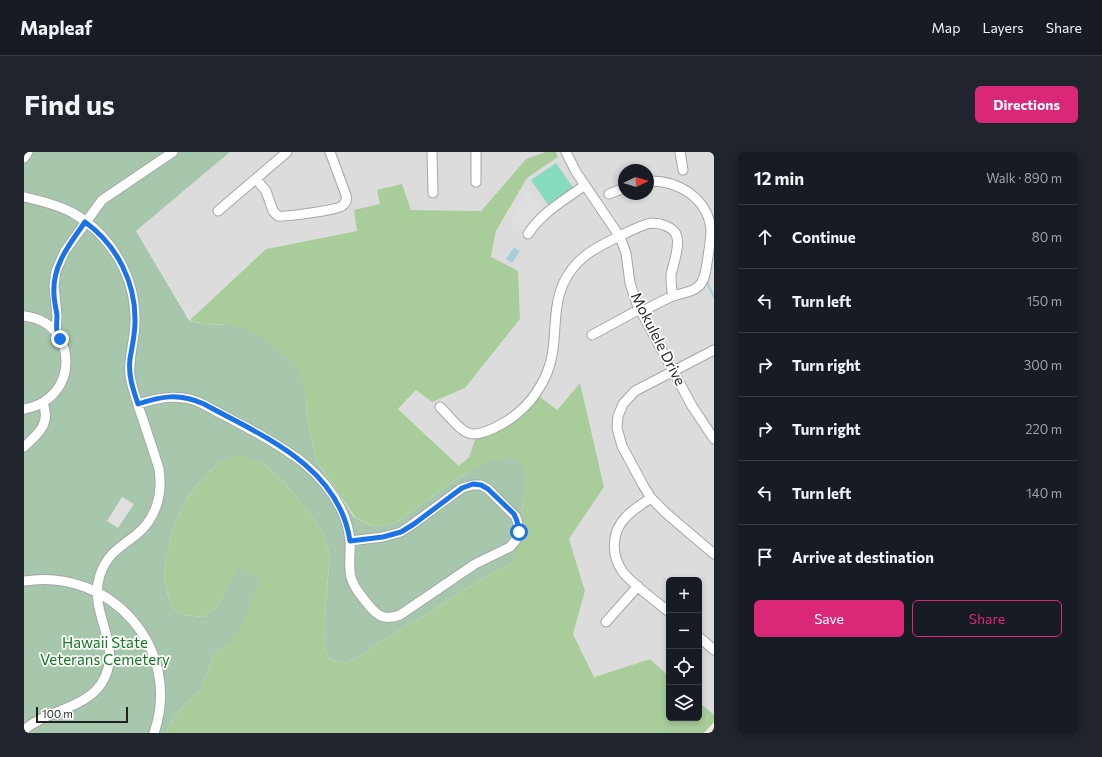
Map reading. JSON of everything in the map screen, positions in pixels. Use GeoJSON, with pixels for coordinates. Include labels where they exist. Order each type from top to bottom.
{"type":"FeatureCollection","features":[{"type":"Feature","properties":{"kind":"street"},"geometry":{"type":"LineString","coordinates":[[24,158],[28,152]]}},
{"type":"Feature","properties":{"kind":"street"},"geometry":{"type":"LineString","coordinates":[[56,334],[57,316],[54,294],[56,272],[65,251],[102,200],[173,152]]}},
{"type":"Feature","properties":{"kind":"street"},"geometry":{"type":"LineString","coordinates":[[218,212],[287,152]]}},
{"type":"Feature","properties":{"kind":"street"},"geometry":{"type":"LineString","coordinates":[[256,179],[266,191],[273,211],[278,216],[330,210],[341,207],[345,202],[346,195],[330,152]]}},
{"type":"Feature","properties":{"kind":"street"},"geometry":{"type":"LineString","coordinates":[[432,152],[433,192]]}},
{"type":"Feature","properties":{"kind":"street"},"geometry":{"type":"LineString","coordinates":[[476,152],[476,182]]}},
{"type":"Feature","properties":{"kind":"street"},"geometry":{"type":"LineString","coordinates":[[680,152],[683,170]]}},
{"type":"Feature","properties":{"kind":"street","name":"Mokulele Drive"},"geometry":{"type":"LineString","coordinates":[[569,153],[572,165],[620,237],[626,253],[632,290],[640,310],[692,406],[714,439]]}},
{"type":"Feature","properties":{"kind":"street"},"geometry":{"type":"LineString","coordinates":[[592,335],[640,310],[673,296],[694,290],[702,282],[705,276],[710,242],[710,225],[702,205],[686,190],[666,182],[654,181]]}},
{"type":"Feature","properties":{"kind":"street"},"geometry":{"type":"LineString","coordinates":[[528,234],[535,223],[545,214],[585,185]]}},
{"type":"Feature","properties":{"kind":"street"},"geometry":{"type":"LineString","coordinates":[[609,194],[618,190]]}},
{"type":"Feature","properties":{"kind":"street"},"geometry":{"type":"LineString","coordinates":[[24,196],[64,209],[85,222],[98,232],[112,248],[122,266],[130,283],[134,302],[135,322],[130,359],[130,375],[133,391],[159,469],[160,483],[159,498],[147,524],[136,535],[117,549],[108,559],[101,572],[97,592],[99,609],[110,647],[108,667],[104,679],[96,690],[86,699],[44,717],[24,730]]}},
{"type":"Feature","properties":{"kind":"street"},"geometry":{"type":"LineString","coordinates":[[440,407],[463,430],[474,435],[481,435],[496,428],[523,408],[540,386],[548,369],[553,350],[557,303],[565,280],[574,266],[586,255],[600,246],[644,225],[652,223],[666,226],[674,232],[678,240],[671,276],[673,296]]}},
{"type":"Feature","properties":{"kind":"street"},"geometry":{"type":"LineString","coordinates":[[24,316],[47,324],[56,334],[65,352],[64,378],[57,390],[43,403],[24,409]]}},
{"type":"Feature","properties":{"kind":"street"},"geometry":{"type":"LineString","coordinates":[[714,350],[635,391],[623,404],[618,416],[617,428],[620,440],[651,498],[667,514],[714,554]]}},
{"type":"Feature","properties":{"kind":"street"},"geometry":{"type":"LineString","coordinates":[[138,404],[166,396],[179,396],[192,399],[204,404],[291,453],[303,462],[316,474],[336,500],[346,522],[350,541],[350,572],[354,586],[375,612],[382,616],[389,617],[400,615],[481,560],[510,547],[518,536],[519,528],[514,514],[488,489],[481,485],[473,484],[462,488],[401,532],[383,537],[350,541]]}},
{"type":"Feature","properties":{"kind":"street"},"geometry":{"type":"LineString","coordinates":[[24,447],[36,437],[43,427],[46,416],[43,403]]}},
{"type":"Feature","properties":{"kind":"street"},"geometry":{"type":"LineString","coordinates":[[651,498],[624,519],[618,528],[614,551],[617,562],[623,572],[666,609]]}},
{"type":"Feature","properties":{"kind":"street"},"geometry":{"type":"LineString","coordinates":[[24,581],[57,580],[78,584],[97,592],[115,603],[131,618],[144,635],[153,654],[159,675],[161,696],[159,718],[154,733]]}},
{"type":"Feature","properties":{"kind":"street"},"geometry":{"type":"LineString","coordinates":[[606,622],[638,586]]}},
{"type":"Feature","properties":{"kind":"street"},"geometry":{"type":"LineString","coordinates":[[702,640],[714,650]]}},
{"type":"Feature","properties":{"kind":"shaded area"},"geometry":{"type":"Polygon","coordinates":[[[230,152],[545,152],[526,159],[481,211],[410,210],[377,190],[381,204],[357,231],[266,249],[190,320],[136,231],[230,152]]]}},
{"type":"Feature","properties":{"kind":"shaded area"},"geometry":{"type":"Polygon","coordinates":[[[556,152],[714,152],[714,715],[702,705],[702,577],[666,577],[666,673],[650,659],[594,677],[573,634],[585,591],[569,539],[604,487],[579,384],[557,410],[520,414],[477,434],[469,457],[459,466],[398,409],[416,390],[491,257],[496,231],[527,178],[558,157],[556,152]]]}},
{"type":"Feature","properties":{"kind":"shaded area"},"geometry":{"type":"Polygon","coordinates":[[[528,190],[547,218],[530,236],[510,220],[528,190]]]}},
{"type":"Feature","properties":{"kind":"shaded area"},"geometry":{"type":"Polygon","coordinates":[[[122,497],[134,504],[118,528],[107,521],[122,497]]]}},
{"type":"Feature","properties":{"kind":"green space","name":"Hawaii State Veterans Cemetery"},"geometry":{"type":"Polygon","coordinates":[[[24,152],[230,152],[136,231],[189,320],[207,325],[229,324],[250,330],[287,356],[301,374],[306,396],[307,418],[317,462],[354,517],[374,527],[396,523],[452,482],[471,470],[491,461],[513,457],[523,464],[525,476],[524,498],[518,542],[512,563],[493,572],[419,619],[381,641],[364,654],[344,663],[329,659],[324,645],[330,555],[323,534],[311,515],[282,480],[266,465],[238,454],[218,463],[189,495],[171,535],[166,557],[164,578],[169,599],[175,610],[183,615],[203,617],[218,606],[238,568],[261,580],[240,629],[226,645],[214,655],[201,689],[174,717],[166,733],[24,733],[24,152]]]}},
{"type":"Feature","properties":{"kind":"green space"},"geometry":{"type":"Polygon","coordinates":[[[545,152],[556,152],[558,157],[527,178],[496,231],[491,257],[518,271],[520,319],[465,388],[432,402],[416,390],[398,409],[459,466],[469,457],[477,434],[520,414],[536,394],[557,410],[580,383],[604,487],[569,539],[585,591],[573,634],[594,677],[650,659],[666,673],[666,721],[702,721],[702,705],[714,715],[714,722],[704,733],[166,733],[174,717],[201,689],[214,655],[226,645],[238,569],[218,606],[203,617],[183,615],[175,610],[169,599],[164,578],[166,556],[171,535],[189,495],[202,479],[218,463],[238,453],[266,465],[282,480],[311,515],[323,534],[330,555],[324,645],[329,659],[344,663],[364,654],[381,641],[419,619],[493,572],[512,563],[524,498],[471,470],[396,523],[374,527],[355,517],[317,462],[307,418],[306,396],[229,324],[207,325],[190,320],[266,249],[357,231],[354,210],[380,204],[377,190],[402,184],[411,210],[481,211],[526,159],[545,152]]]}},
{"type":"Feature","properties":{"kind":"green space"},"geometry":{"type":"Polygon","coordinates":[[[556,163],[574,189],[549,206],[531,180],[556,163]]]}},
{"type":"Feature","properties":{"kind":"water"},"geometry":{"type":"Polygon","coordinates":[[[514,247],[520,251],[512,263],[506,259],[514,247]]]}},
{"type":"Feature","properties":{"kind":"waterway"},"geometry":{"type":"LineString","coordinates":[[707,282],[714,297]]}},
{"type":"Feature","properties":{"kind":"route"},"geometry":{"type":"LineString","coordinates":[[60,339],[56,334],[57,316],[54,286],[56,272],[61,257],[85,222],[98,232],[112,248],[130,283],[134,302],[135,331],[130,359],[130,375],[133,391],[138,404],[166,396],[179,396],[192,399],[204,404],[295,455],[316,474],[336,500],[346,522],[350,541],[383,537],[401,532],[462,488],[473,484],[481,485],[488,489],[514,514],[519,532]]}}]}
